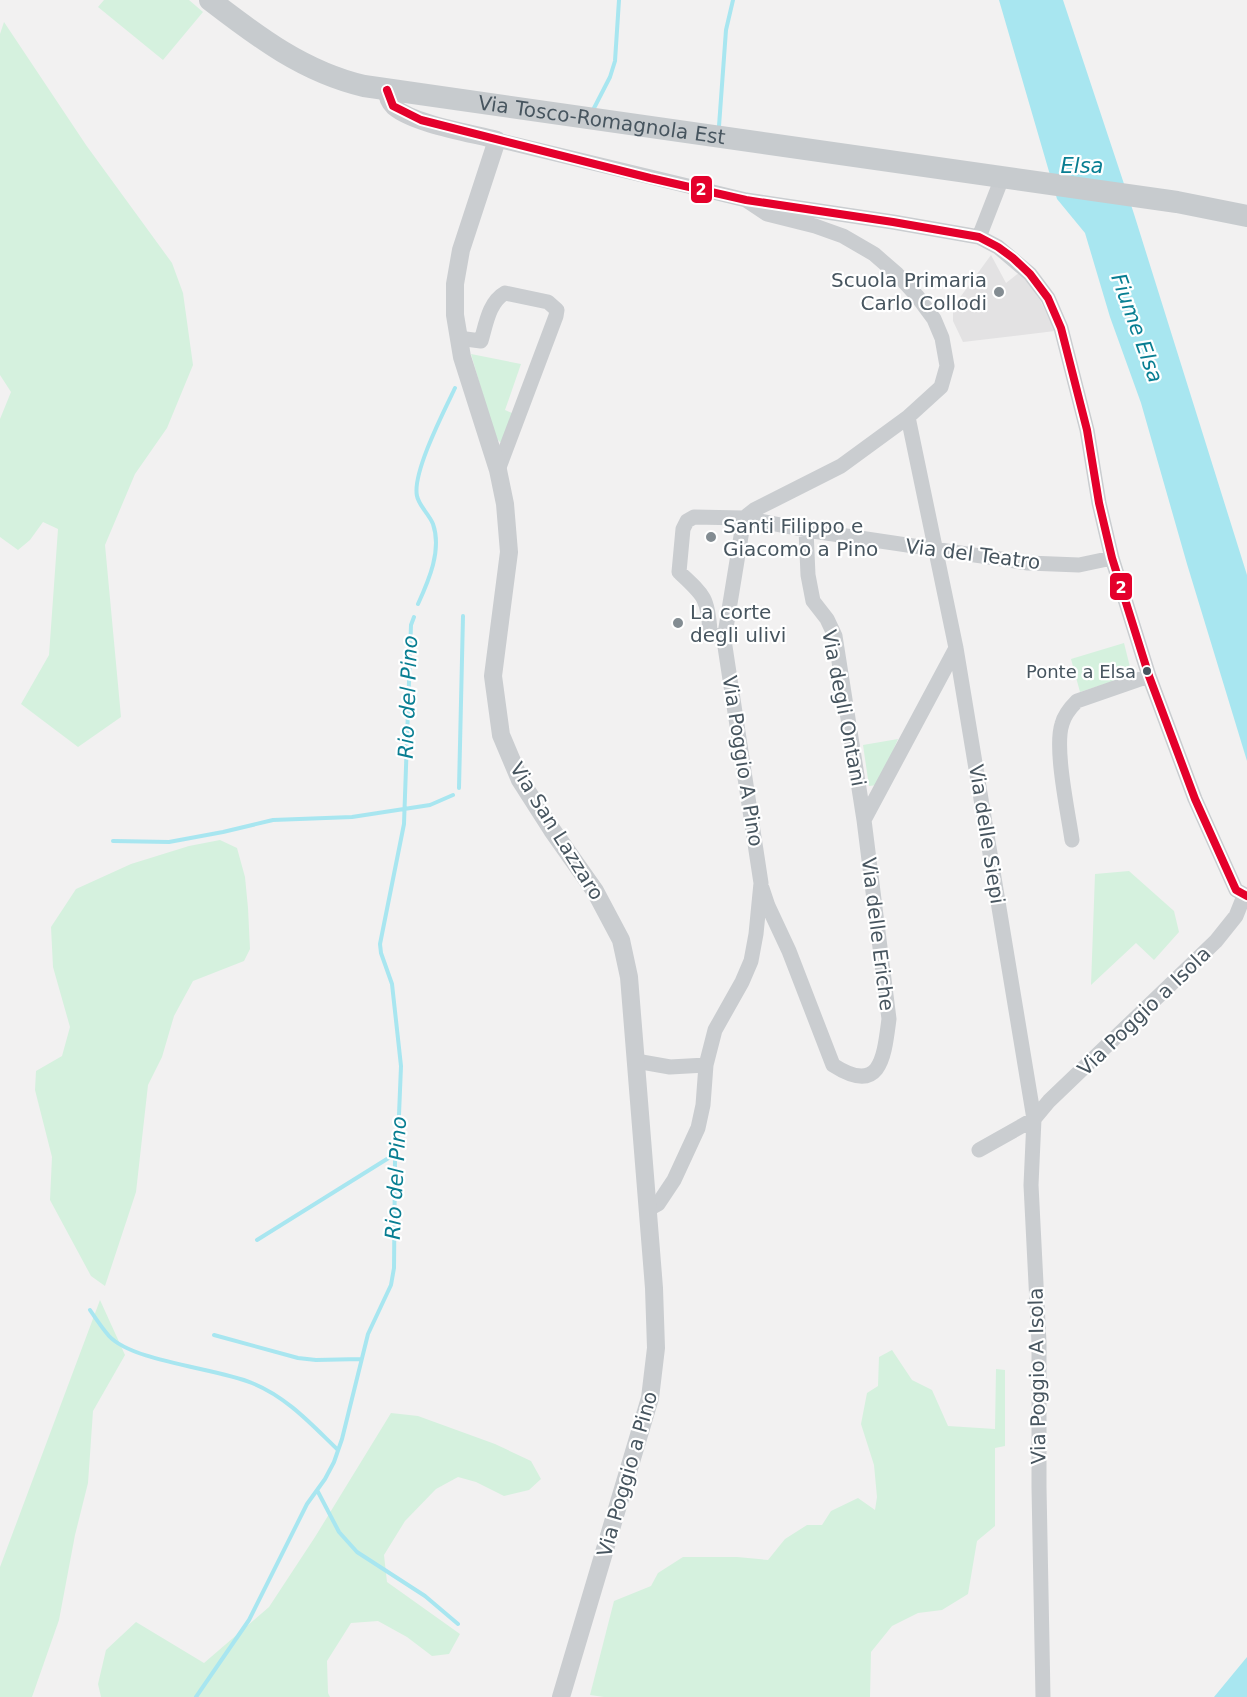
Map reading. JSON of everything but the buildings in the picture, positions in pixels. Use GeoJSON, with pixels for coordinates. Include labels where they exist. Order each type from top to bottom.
{"type":"FeatureCollection","features":[{"type":"Feature","properties":{"kind":"main road","name":"Via Tosco-Romagnola Est"},"geometry":{"type":"LineString","coordinates":[[210,0],[264,41],[312,69],[341,81],[387,90],[1210,207],[1247,216]]}},
{"type":"Feature","properties":{"kind":"street"},"geometry":{"type":"LineString","coordinates":[[387,90],[390,102],[401,111],[421,120],[497,140],[746,200],[979,237],[1005,252],[1030,274],[1048,298],[1061,328],[1086,430],[1112,558],[1149,676],[1195,799],[1236,890],[1245,896]]}},
{"type":"Feature","properties":{"kind":"street","name":"Via San Lazzaro"},"geometry":{"type":"LineString","coordinates":[[497,140],[461,250],[455,284],[454,315],[462,357],[498,470],[505,504],[509,552],[493,676],[501,735],[520,780],[595,891],[621,940],[629,976],[649,1209]]}},
{"type":"Feature","properties":{"kind":"street"},"geometry":{"type":"LineString","coordinates":[[979,237],[1009,179]]}},
{"type":"Feature","properties":{"kind":"street"},"geometry":{"type":"LineString","coordinates":[[744,518],[754,510],[840,466],[908,417],[941,387],[947,366],[942,338],[933,319],[917,296],[874,254],[843,236],[815,226],[767,214],[746,200]]}},
{"type":"Feature","properties":{"kind":"street"},"geometry":{"type":"LineString","coordinates":[[458,338],[480,341],[490,310],[497,298],[505,293],[548,302],[556,310],[556,316],[498,470]]}},
{"type":"Feature","properties":{"kind":"street","name":"Via delle Siepi"},"geometry":{"type":"LineString","coordinates":[[908,417],[956,648],[1034,1119]]}},
{"type":"Feature","properties":{"kind":"street","name":"Via del Teatro"},"geometry":{"type":"LineString","coordinates":[[724,640],[710,632],[708,612],[701,593],[679,572],[683,529],[687,521],[694,517],[744,518],[806,530],[1028,563],[1079,565],[1112,558]]}},
{"type":"Feature","properties":{"kind":"street","name":"Via Poggio A Pino"},"geometry":{"type":"LineString","coordinates":[[649,1209],[658,1204],[674,1180],[698,1128],[703,1106],[706,1065],[715,1030],[751,961],[756,934],[761,883],[724,640],[744,518]]}},
{"type":"Feature","properties":{"kind":"street","name":"Via degli Ontani"},"geometry":{"type":"LineString","coordinates":[[806,530],[808,575],[813,601],[835,636],[864,820]]}},
{"type":"Feature","properties":{"kind":"street"},"geometry":{"type":"LineString","coordinates":[[864,820],[956,648]]}},
{"type":"Feature","properties":{"kind":"street"},"geometry":{"type":"LineString","coordinates":[[1072,840],[1059,745],[1062,724],[1077,701],[1149,676]]}},
{"type":"Feature","properties":{"kind":"street","name":"Via delle Eriche"},"geometry":{"type":"LineString","coordinates":[[761,883],[768,906],[789,951],[833,1065],[857,1077],[867,1076],[877,1070],[885,1050],[889,1019],[864,820]]}},
{"type":"Feature","properties":{"kind":"street","name":"Via Poggio a Isola"},"geometry":{"type":"LineString","coordinates":[[1034,1119],[1049,1101],[1216,941],[1236,916],[1245,896]]}},
{"type":"Feature","properties":{"kind":"street"},"geometry":{"type":"LineString","coordinates":[[636,1061],[670,1067],[706,1065]]}},
{"type":"Feature","properties":{"kind":"street"},"geometry":{"type":"LineString","coordinates":[[979,1150],[1034,1119]]}},
{"type":"Feature","properties":{"kind":"street","name":"Via Poggio A Isola"},"geometry":{"type":"LineString","coordinates":[[1034,1119],[1031,1185],[1039,1343],[1043,1697]]}},
{"type":"Feature","properties":{"kind":"street","name":"Via Poggio a Pino"},"geometry":{"type":"LineString","coordinates":[[561,1697],[650,1398],[656,1348],[649,1209]]}},
{"type":"Feature","properties":{"kind":"shaded area","name":"Scuola Primaria Carlo Collodi"},"geometry":{"type":"Polygon","coordinates":[[[991,255],[1006,283],[1020,272],[1040,300],[1055,331],[963,342],[953,321],[953,307],[991,255]]]}},
{"type":"Feature","properties":{"kind":"green space"},"geometry":{"type":"Polygon","coordinates":[[[104,0],[189,0],[203,12],[163,60],[98,7],[104,0]]]}},
{"type":"Feature","properties":{"kind":"green space"},"geometry":{"type":"Polygon","coordinates":[[[4,22],[86,145],[172,263],[183,293],[193,365],[167,428],[135,474],[105,545],[121,717],[78,747],[21,704],[49,655],[58,529],[43,522],[30,540],[18,550],[0,537],[0,419],[11,392],[0,375],[0,34],[4,22]]]}},
{"type":"Feature","properties":{"kind":"green space"},"geometry":{"type":"Polygon","coordinates":[[[471,354],[521,364],[505,410],[514,414],[504,442],[500,442],[495,437],[471,354]]]}},
{"type":"Feature","properties":{"kind":"green space"},"geometry":{"type":"Polygon","coordinates":[[[1124,643],[1132,675],[1080,692],[1071,659],[1124,643]]]}},
{"type":"Feature","properties":{"kind":"green space"},"geometry":{"type":"Polygon","coordinates":[[[898,739],[878,785],[869,786],[863,745],[898,739]]]}},
{"type":"Feature","properties":{"kind":"green space"},"geometry":{"type":"Polygon","coordinates":[[[220,840],[237,848],[245,877],[250,949],[244,961],[193,981],[174,1016],[162,1057],[148,1085],[136,1192],[105,1286],[91,1276],[50,1200],[52,1157],[35,1090],[36,1071],[62,1056],[70,1027],[53,967],[51,927],[76,889],[131,864],[189,846],[220,840]]]}},
{"type":"Feature","properties":{"kind":"green space"},"geometry":{"type":"Polygon","coordinates":[[[1129,871],[1174,911],[1179,932],[1154,960],[1136,943],[1091,985],[1095,874],[1129,871]]]}},
{"type":"Feature","properties":{"kind":"green space"},"geometry":{"type":"Polygon","coordinates":[[[100,1300],[125,1355],[93,1411],[88,1483],[75,1535],[59,1620],[32,1697],[0,1697],[0,1567],[100,1300]]]}},
{"type":"Feature","properties":{"kind":"green space"},"geometry":{"type":"Polygon","coordinates":[[[892,1350],[912,1380],[932,1390],[948,1426],[995,1429],[996,1369],[1005,1370],[1005,1446],[995,1448],[995,1526],[977,1541],[968,1594],[942,1610],[918,1613],[892,1626],[871,1652],[870,1697],[604,1697],[590,1695],[614,1601],[651,1586],[658,1573],[683,1557],[737,1557],[768,1560],[785,1539],[807,1525],[822,1525],[831,1511],[858,1498],[875,1510],[877,1497],[874,1465],[861,1424],[867,1393],[878,1386],[879,1357],[892,1350]]]}},
{"type":"Feature","properties":{"kind":"green space"},"geometry":{"type":"Polygon","coordinates":[[[391,1413],[418,1416],[495,1444],[531,1461],[541,1479],[529,1490],[504,1496],[476,1482],[458,1477],[436,1489],[405,1521],[384,1555],[387,1582],[460,1634],[449,1654],[432,1656],[407,1637],[378,1621],[351,1623],[327,1661],[330,1697],[101,1697],[98,1684],[106,1650],[136,1622],[204,1663],[269,1607],[391,1413]]]}},
{"type":"Feature","properties":{"kind":"water","name":"Fiume Elsa"},"geometry":{"type":"Polygon","coordinates":[[[999,0],[1063,0],[1134,214],[1247,575],[1247,761],[1141,403],[1110,317],[1085,233],[1057,199],[999,0]]]}},
{"type":"Feature","properties":{"kind":"water"},"geometry":{"type":"Polygon","coordinates":[[[1247,1657],[1247,1697],[1214,1697],[1247,1657]]]}},
{"type":"Feature","properties":{"kind":"waterway","name":"Rio del Pino"},"geometry":{"type":"LineString","coordinates":[[592,112],[610,77],[615,61],[619,0]]}},
{"type":"Feature","properties":{"kind":"waterway"},"geometry":{"type":"LineString","coordinates":[[719,126],[726,30],[733,0]]}},
{"type":"Feature","properties":{"kind":"waterway","name":"Rio del Pino"},"geometry":{"type":"LineString","coordinates":[[418,604],[430,575],[436,544],[433,524],[417,496],[419,473],[430,442],[455,388]]}},
{"type":"Feature","properties":{"kind":"waterway"},"geometry":{"type":"LineString","coordinates":[[459,788],[463,616]]}},
{"type":"Feature","properties":{"kind":"waterway","name":"Rio del Pino"},"geometry":{"type":"LineString","coordinates":[[196,1697],[249,1620],[307,1504],[334,1462],[342,1439],[368,1334],[391,1285],[394,1268],[395,1161],[401,1066],[392,984],[380,944],[404,824],[411,625],[414,617]]}},
{"type":"Feature","properties":{"kind":"waterway"},"geometry":{"type":"LineString","coordinates":[[113,841],[169,842],[273,820],[352,817],[430,805],[453,795]]}},
{"type":"Feature","properties":{"kind":"waterway"},"geometry":{"type":"LineString","coordinates":[[257,1240],[395,1154]]}},
{"type":"Feature","properties":{"kind":"waterway"},"geometry":{"type":"LineString","coordinates":[[90,1310],[101,1327],[121,1345],[156,1358],[237,1378],[265,1389],[298,1412],[338,1450]]}},
{"type":"Feature","properties":{"kind":"waterway"},"geometry":{"type":"LineString","coordinates":[[214,1335],[298,1358],[361,1359]]}},
{"type":"Feature","properties":{"kind":"waterway"},"geometry":{"type":"LineString","coordinates":[[317,1490],[339,1532],[357,1552],[425,1596],[458,1624]]}},
{"type":"Feature","properties":{"kind":"transit line","name":"2"},"geometry":{"type":"LineString","coordinates":[[387,90],[393,106],[421,120],[746,200],[979,237],[1013,258],[1030,274],[1048,298],[1061,328],[1087,430],[1099,503],[1112,558],[1149,676],[1195,799],[1236,890],[1247,896]]}},
{"type":"Feature","properties":{"kind":"place","name":"Scuola Primaria Carlo Collodi"},"geometry":{"type":"Point","coordinates":[999,292]}},
{"type":"Feature","properties":{"kind":"place","name":"Santi Filippo e Giacomo a Pino"},"geometry":{"type":"Point","coordinates":[711,537]}},
{"type":"Feature","properties":{"kind":"place","name":"La corte degli ulivi"},"geometry":{"type":"Point","coordinates":[678,623]}},
{"type":"Feature","properties":{"kind":"place","name":"Ponte a Elsa"},"geometry":{"type":"Point","coordinates":[1147,671]}},
{"type":"Feature","properties":{"kind":"water label","name":"Elsa"},"geometry":{"type":"Point","coordinates":[1082,166]}}]}
